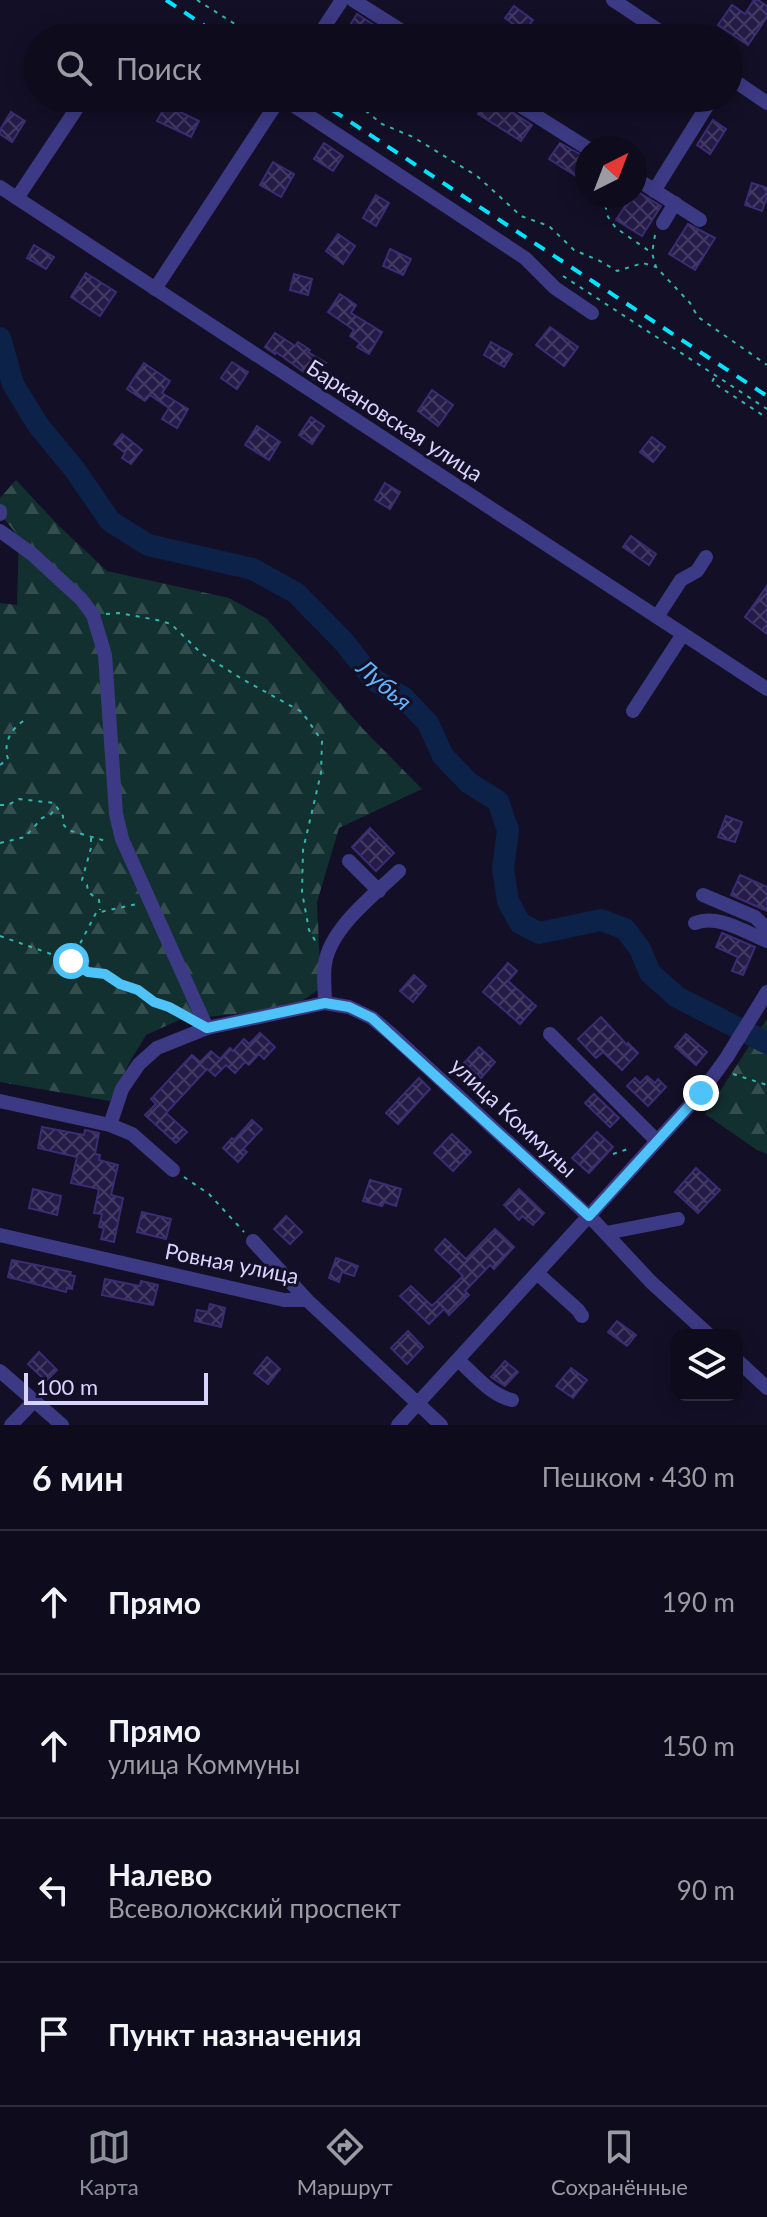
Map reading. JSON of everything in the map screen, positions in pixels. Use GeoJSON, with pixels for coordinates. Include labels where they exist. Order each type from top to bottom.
{"type":"FeatureCollection","features":[{"type":"Feature","properties":{"kind":"street"},"geometry":{"type":"LineString","coordinates":[[326,24],[342,0]]}},
{"type":"Feature","properties":{"kind":"street"},"geometry":{"type":"LineString","coordinates":[[353,0],[391,24]]}},
{"type":"Feature","properties":{"kind":"street"},"geometry":{"type":"LineString","coordinates":[[613,0],[649,24]]}},
{"type":"Feature","properties":{"kind":"street"},"geometry":{"type":"LineString","coordinates":[[743,87],[767,103]]}},
{"type":"Feature","properties":{"kind":"street"},"geometry":{"type":"LineString","coordinates":[[17,198],[74,112]]}},
{"type":"Feature","properties":{"kind":"street"},"geometry":{"type":"LineString","coordinates":[[155,289],[272,112]]}},
{"type":"Feature","properties":{"kind":"street"},"geometry":{"type":"LineString","coordinates":[[302,112],[525,258],[555,288],[592,313]]}},
{"type":"Feature","properties":{"kind":"street"},"geometry":{"type":"LineString","coordinates":[[530,112],[575,140]]}},
{"type":"Feature","properties":{"kind":"street"},"geometry":{"type":"LineString","coordinates":[[654,191],[703,112]]}},
{"type":"Feature","properties":{"kind":"street"},"geometry":{"type":"LineString","coordinates":[[647,186],[700,220]]}},
{"type":"Feature","properties":{"kind":"street","name":"Баркановская улица"},"geometry":{"type":"LineString","coordinates":[[0,187],[767,689]]}},
{"type":"Feature","properties":{"kind":"street"},"geometry":{"type":"LineString","coordinates":[[663,223],[675,203]]}},
{"type":"Feature","properties":{"kind":"street"},"geometry":{"type":"LineString","coordinates":[[0,531],[32,554],[81,599],[93,615],[105,655],[116,814],[123,840],[207,1028]]}},
{"type":"Feature","properties":{"kind":"street"},"geometry":{"type":"LineString","coordinates":[[657,617],[681,580],[697,571],[706,557]]}},
{"type":"Feature","properties":{"kind":"street"},"geometry":{"type":"LineString","coordinates":[[633,711],[683,634]]}},
{"type":"Feature","properties":{"kind":"street"},"geometry":{"type":"LineString","coordinates":[[349,861],[379,891]]}},
{"type":"Feature","properties":{"kind":"street"},"geometry":{"type":"LineString","coordinates":[[110,1125],[122,1089],[139,1064],[157,1048],[207,1028],[325,1003],[324,964],[332,942],[349,920],[399,871]]}},
{"type":"Feature","properties":{"kind":"street"},"geometry":{"type":"LineString","coordinates":[[703,895],[755,917],[767,929]]}},
{"type":"Feature","properties":{"kind":"street"},"geometry":{"type":"LineString","coordinates":[[695,923],[705,919],[718,921],[767,941]]}},
{"type":"Feature","properties":{"kind":"street"},"geometry":{"type":"LineString","coordinates":[[398,1425],[727,1064],[767,992]]}},
{"type":"Feature","properties":{"kind":"street","name":"улица Коммуны"},"geometry":{"type":"LineString","coordinates":[[325,1003],[349,1007],[372,1018],[390,1033],[589,1216],[651,1282],[702,1329]]}},
{"type":"Feature","properties":{"kind":"street"},"geometry":{"type":"LineString","coordinates":[[550,1034],[657,1141]]}},
{"type":"Feature","properties":{"kind":"street"},"geometry":{"type":"LineString","coordinates":[[0,1101],[110,1125],[132,1134],[173,1170]]}},
{"type":"Feature","properties":{"kind":"street"},"geometry":{"type":"LineString","coordinates":[[606,1233],[678,1219]]}},
{"type":"Feature","properties":{"kind":"street","name":"Ровная улица"},"geometry":{"type":"LineString","coordinates":[[0,1235],[284,1300],[307,1300],[441,1425]]}},
{"type":"Feature","properties":{"kind":"street"},"geometry":{"type":"LineString","coordinates":[[253,1241],[307,1300]]}},
{"type":"Feature","properties":{"kind":"street"},"geometry":{"type":"LineString","coordinates":[[537,1273],[582,1316]]}},
{"type":"Feature","properties":{"kind":"street"},"geometry":{"type":"LineString","coordinates":[[458,1360],[495,1393],[512,1400]]}},
{"type":"Feature","properties":{"kind":"street"},"geometry":{"type":"LineString","coordinates":[[743,1366],[767,1388]]}},
{"type":"Feature","properties":{"kind":"street"},"geometry":{"type":"LineString","coordinates":[[0,1371],[62,1425]]}},
{"type":"Feature","properties":{"kind":"street"},"geometry":{"type":"LineString","coordinates":[[11,1425],[35,1400]]}},
{"type":"Feature","properties":{"kind":"path"},"geometry":{"type":"LineString","coordinates":[[197,0],[235,24]]}},
{"type":"Feature","properties":{"kind":"path"},"geometry":{"type":"LineString","coordinates":[[367,112],[382,124],[421,141],[477,176],[521,216],[549,226],[574,250],[617,271],[643,263],[656,267]]}},
{"type":"Feature","properties":{"kind":"path"},"geometry":{"type":"LineString","coordinates":[[606,208],[616,228],[652,253]]}},
{"type":"Feature","properties":{"kind":"path"},"geometry":{"type":"LineString","coordinates":[[663,223],[653,239],[652,253],[656,267],[690,303],[698,317],[767,365]]}},
{"type":"Feature","properties":{"kind":"path"},"geometry":{"type":"LineString","coordinates":[[564,277],[767,409]]}},
{"type":"Feature","properties":{"kind":"path"},"geometry":{"type":"LineString","coordinates":[[716,376],[712,382],[767,418]]}},
{"type":"Feature","properties":{"kind":"path"},"geometry":{"type":"LineString","coordinates":[[93,615],[119,613],[171,624],[201,653],[302,712],[322,741],[321,773],[303,850],[302,892],[309,930],[318,947]]}},
{"type":"Feature","properties":{"kind":"path"},"geometry":{"type":"LineString","coordinates":[[0,765],[8,759],[6,750],[12,731],[25,720]]}},
{"type":"Feature","properties":{"kind":"path"},"geometry":{"type":"LineString","coordinates":[[0,805],[8,805],[19,799],[54,803],[68,830],[106,843],[123,840]]}},
{"type":"Feature","properties":{"kind":"path"},"geometry":{"type":"LineString","coordinates":[[0,843],[25,837],[57,807]]}},
{"type":"Feature","properties":{"kind":"path"},"geometry":{"type":"LineString","coordinates":[[91,838],[82,880],[88,892],[99,900],[100,911]]}},
{"type":"Feature","properties":{"kind":"path"},"geometry":{"type":"LineString","coordinates":[[71,961],[96,913],[128,907],[149,898]]}},
{"type":"Feature","properties":{"kind":"path"},"geometry":{"type":"LineString","coordinates":[[0,936],[71,961],[88,972],[105,974],[207,1028]]}},
{"type":"Feature","properties":{"kind":"path"},"geometry":{"type":"LineString","coordinates":[[727,1064],[767,1085]]}},
{"type":"Feature","properties":{"kind":"path"},"geometry":{"type":"LineString","coordinates":[[613,1154],[642,1145]]}},
{"type":"Feature","properties":{"kind":"path"},"geometry":{"type":"LineString","coordinates":[[173,1170],[209,1194],[253,1241]]}},
{"type":"Feature","properties":{"kind":"green space"},"geometry":{"type":"Polygon","coordinates":[[[16,480],[107,571],[229,598],[267,619],[363,729],[422,789],[339,828],[317,902],[321,988],[291,1008],[179,1020],[146,1035],[110,1101],[0,1082],[0,603],[17,605],[19,537],[0,514],[0,498],[16,480]]]}},
{"type":"Feature","properties":{"kind":"green space"},"geometry":{"type":"Polygon","coordinates":[[[767,1019],[767,1154],[705,1114],[767,1019]]]}},
{"type":"Feature","properties":{"kind":"building"},"geometry":{"type":"Polygon","coordinates":[[[754,0],[767,6],[767,17],[748,45],[743,42],[743,24],[719,24],[732,5],[745,14],[754,0]]]}},
{"type":"Feature","properties":{"kind":"building"},"geometry":{"type":"Polygon","coordinates":[[[514,6],[533,20],[530,24],[513,24],[505,18],[514,6]]]}},
{"type":"Feature","properties":{"kind":"building"},"geometry":{"type":"Polygon","coordinates":[[[357,14],[373,24],[351,24],[357,14]]]}},
{"type":"Feature","properties":{"kind":"building"},"geometry":{"type":"Polygon","coordinates":[[[11,112],[25,121],[12,142],[0,134],[11,112]]]}},
{"type":"Feature","properties":{"kind":"building"},"geometry":{"type":"Polygon","coordinates":[[[162,112],[180,112],[199,121],[191,137],[157,121],[162,112]]]}},
{"type":"Feature","properties":{"kind":"building"},"geometry":{"type":"Polygon","coordinates":[[[512,112],[532,125],[521,141],[478,114],[512,112]]]}},
{"type":"Feature","properties":{"kind":"building"},"geometry":{"type":"Polygon","coordinates":[[[713,120],[726,129],[710,154],[697,145],[713,120]]]}},
{"type":"Feature","properties":{"kind":"building"},"geometry":{"type":"Polygon","coordinates":[[[324,143],[343,156],[333,171],[314,159],[324,143]]]}},
{"type":"Feature","properties":{"kind":"building"},"geometry":{"type":"Polygon","coordinates":[[[560,143],[575,151],[575,175],[549,159],[560,143]]]}},
{"type":"Feature","properties":{"kind":"building"},"geometry":{"type":"Polygon","coordinates":[[[273,162],[294,174],[281,197],[260,185],[273,162]]]}},
{"type":"Feature","properties":{"kind":"building"},"geometry":{"type":"Polygon","coordinates":[[[752,183],[767,188],[762,211],[745,205],[752,183]]]}},
{"type":"Feature","properties":{"kind":"building"},"geometry":{"type":"Polygon","coordinates":[[[376,195],[389,203],[376,226],[363,218],[376,195]]]}},
{"type":"Feature","properties":{"kind":"building"},"geometry":{"type":"Polygon","coordinates":[[[647,197],[661,206],[642,236],[616,220],[624,208],[647,208],[647,197]]]}},
{"type":"Feature","properties":{"kind":"building"},"geometry":{"type":"Polygon","coordinates":[[[688,224],[715,238],[695,270],[669,254],[688,224]]]}},
{"type":"Feature","properties":{"kind":"building"},"geometry":{"type":"Polygon","coordinates":[[[338,234],[355,246],[343,264],[326,251],[338,234]]]}},
{"type":"Feature","properties":{"kind":"building"},"geometry":{"type":"Polygon","coordinates":[[[34,245],[54,257],[46,269],[27,258],[34,245]]]}},
{"type":"Feature","properties":{"kind":"building"},"geometry":{"type":"Polygon","coordinates":[[[390,249],[411,259],[403,275],[383,266],[390,249]]]}},
{"type":"Feature","properties":{"kind":"building"},"geometry":{"type":"Polygon","coordinates":[[[86,273],[116,292],[100,316],[71,297],[86,273]]]}},
{"type":"Feature","properties":{"kind":"building"},"geometry":{"type":"Polygon","coordinates":[[[294,274],[312,279],[308,295],[290,290],[294,274]]]}},
{"type":"Feature","properties":{"kind":"building"},"geometry":{"type":"Polygon","coordinates":[[[340,294],[356,305],[351,313],[382,332],[369,354],[357,347],[360,343],[350,336],[354,330],[328,312],[340,294]]]}},
{"type":"Feature","properties":{"kind":"building"},"geometry":{"type":"Polygon","coordinates":[[[550,327],[578,347],[564,366],[536,345],[550,327]]]}},
{"type":"Feature","properties":{"kind":"building"},"geometry":{"type":"Polygon","coordinates":[[[275,333],[295,346],[298,342],[326,363],[315,380],[265,347],[275,333]]]}},
{"type":"Feature","properties":{"kind":"building"},"geometry":{"type":"Polygon","coordinates":[[[491,342],[512,354],[504,367],[484,355],[491,342]]]}},
{"type":"Feature","properties":{"kind":"building"},"geometry":{"type":"Polygon","coordinates":[[[232,362],[248,372],[237,389],[221,378],[232,362]]]}},
{"type":"Feature","properties":{"kind":"building"},"geometry":{"type":"Polygon","coordinates":[[[144,363],[170,381],[162,393],[188,409],[177,428],[162,419],[169,408],[150,395],[145,401],[127,389],[144,363]]]}},
{"type":"Feature","properties":{"kind":"building"},"geometry":{"type":"Polygon","coordinates":[[[432,390],[453,405],[438,426],[418,411],[432,390]]]}},
{"type":"Feature","properties":{"kind":"building"},"geometry":{"type":"Polygon","coordinates":[[[311,417],[324,426],[312,444],[299,435],[311,417]]]}},
{"type":"Feature","properties":{"kind":"building"},"geometry":{"type":"Polygon","coordinates":[[[257,426],[280,442],[269,460],[245,445],[257,426]]]}},
{"type":"Feature","properties":{"kind":"building"},"geometry":{"type":"Polygon","coordinates":[[[122,434],[142,450],[131,464],[122,458],[125,453],[114,444],[122,434]]]}},
{"type":"Feature","properties":{"kind":"building"},"geometry":{"type":"Polygon","coordinates":[[[652,437],[665,447],[653,462],[640,452],[652,437]]]}},
{"type":"Feature","properties":{"kind":"building"},"geometry":{"type":"Polygon","coordinates":[[[385,483],[400,492],[390,509],[375,500],[385,483]]]}},
{"type":"Feature","properties":{"kind":"building"},"geometry":{"type":"Polygon","coordinates":[[[631,536],[656,554],[649,565],[623,547],[631,536]]]}},
{"type":"Feature","properties":{"kind":"building"},"geometry":{"type":"Polygon","coordinates":[[[767,586],[767,634],[745,617],[767,586]]]}},
{"type":"Feature","properties":{"kind":"building"},"geometry":{"type":"Polygon","coordinates":[[[726,816],[742,822],[735,842],[718,837],[726,816]]]}},
{"type":"Feature","properties":{"kind":"building"},"geometry":{"type":"Polygon","coordinates":[[[370,828],[394,853],[376,871],[352,847],[370,828]]]}},
{"type":"Feature","properties":{"kind":"building"},"geometry":{"type":"Polygon","coordinates":[[[740,875],[767,887],[767,911],[731,895],[740,875]]]}},
{"type":"Feature","properties":{"kind":"building"},"geometry":{"type":"Polygon","coordinates":[[[722,933],[755,947],[743,975],[732,971],[738,957],[716,947],[722,933]]]}},
{"type":"Feature","properties":{"kind":"building"},"geometry":{"type":"Polygon","coordinates":[[[508,963],[517,971],[508,981],[536,1006],[520,1024],[483,992],[508,963]]]}},
{"type":"Feature","properties":{"kind":"building"},"geometry":{"type":"Polygon","coordinates":[[[414,975],[426,986],[413,1002],[400,991],[414,975]]]}},
{"type":"Feature","properties":{"kind":"building"},"geometry":{"type":"Polygon","coordinates":[[[601,1017],[638,1053],[622,1070],[603,1052],[596,1058],[578,1039],[601,1017]]]}},
{"type":"Feature","properties":{"kind":"building"},"geometry":{"type":"Polygon","coordinates":[[[260,1033],[275,1047],[264,1059],[259,1054],[249,1065],[245,1062],[235,1073],[226,1065],[215,1076],[207,1069],[166,1113],[187,1132],[176,1143],[145,1115],[156,1104],[151,1099],[192,1055],[200,1062],[211,1051],[220,1059],[230,1048],[233,1051],[244,1039],[249,1044],[260,1033]]]}},
{"type":"Feature","properties":{"kind":"building"},"geometry":{"type":"Polygon","coordinates":[[[686,1034],[707,1052],[696,1065],[675,1047],[686,1034]]]}},
{"type":"Feature","properties":{"kind":"building"},"geometry":{"type":"Polygon","coordinates":[[[479,1047],[495,1062],[481,1078],[464,1063],[479,1047]]]}},
{"type":"Feature","properties":{"kind":"building"},"geometry":{"type":"Polygon","coordinates":[[[647,1076],[655,1083],[658,1079],[666,1087],[648,1106],[627,1086],[635,1078],[640,1083],[647,1076]]]}},
{"type":"Feature","properties":{"kind":"building"},"geometry":{"type":"Polygon","coordinates":[[[419,1078],[430,1089],[398,1124],[386,1113],[419,1078]]]}},
{"type":"Feature","properties":{"kind":"building"},"geometry":{"type":"Polygon","coordinates":[[[594,1094],[619,1118],[610,1127],[585,1103],[594,1094]]]}},
{"type":"Feature","properties":{"kind":"building"},"geometry":{"type":"Polygon","coordinates":[[[252,1120],[262,1129],[243,1149],[247,1152],[238,1162],[223,1148],[252,1120]]]}},
{"type":"Feature","properties":{"kind":"building"},"geometry":{"type":"Polygon","coordinates":[[[42,1127],[84,1135],[85,1130],[99,1133],[95,1154],[100,1155],[99,1160],[118,1165],[111,1195],[123,1198],[114,1242],[101,1239],[104,1228],[99,1227],[102,1214],[94,1213],[99,1189],[71,1183],[77,1157],[38,1148],[42,1127]]]}},
{"type":"Feature","properties":{"kind":"building"},"geometry":{"type":"Polygon","coordinates":[[[597,1132],[613,1147],[589,1173],[572,1158],[597,1132]]]}},
{"type":"Feature","properties":{"kind":"building"},"geometry":{"type":"Polygon","coordinates":[[[452,1134],[471,1152],[453,1171],[434,1153],[452,1134]]]}},
{"type":"Feature","properties":{"kind":"building"},"geometry":{"type":"Polygon","coordinates":[[[696,1168],[720,1190],[698,1213],[675,1192],[696,1168]]]}},
{"type":"Feature","properties":{"kind":"building"},"geometry":{"type":"Polygon","coordinates":[[[370,1180],[401,1189],[396,1206],[363,1201],[370,1180]]]}},
{"type":"Feature","properties":{"kind":"building"},"geometry":{"type":"Polygon","coordinates":[[[33,1189],[61,1196],[57,1215],[29,1208],[33,1189]]]}},
{"type":"Feature","properties":{"kind":"building"},"geometry":{"type":"Polygon","coordinates":[[[519,1189],[544,1213],[533,1225],[522,1216],[519,1220],[504,1205],[519,1189]]]}},
{"type":"Feature","properties":{"kind":"building"},"geometry":{"type":"Polygon","coordinates":[[[142,1212],[171,1219],[166,1239],[137,1232],[142,1212]]]}},
{"type":"Feature","properties":{"kind":"building"},"geometry":{"type":"Polygon","coordinates":[[[286,1216],[302,1232],[290,1244],[274,1229],[286,1216]]]}},
{"type":"Feature","properties":{"kind":"building"},"geometry":{"type":"Polygon","coordinates":[[[495,1229],[514,1247],[494,1269],[490,1265],[465,1291],[469,1295],[449,1315],[444,1309],[429,1324],[400,1296],[411,1286],[432,1306],[463,1276],[435,1250],[445,1239],[466,1259],[495,1229]]]}},
{"type":"Feature","properties":{"kind":"building"},"geometry":{"type":"Polygon","coordinates":[[[336,1258],[358,1266],[354,1276],[342,1272],[339,1282],[329,1278],[336,1258]]]}},
{"type":"Feature","properties":{"kind":"building"},"geometry":{"type":"Polygon","coordinates":[[[12,1260],[71,1272],[70,1275],[75,1276],[72,1289],[67,1288],[66,1292],[8,1277],[12,1260]]]}},
{"type":"Feature","properties":{"kind":"building"},"geometry":{"type":"Polygon","coordinates":[[[105,1279],[140,1286],[141,1281],[158,1285],[153,1305],[102,1295],[105,1279]]]}},
{"type":"Feature","properties":{"kind":"building"},"geometry":{"type":"Polygon","coordinates":[[[210,1304],[225,1308],[221,1327],[195,1321],[197,1310],[208,1312],[210,1304]]]}},
{"type":"Feature","properties":{"kind":"building"},"geometry":{"type":"Polygon","coordinates":[[[617,1321],[636,1335],[627,1346],[608,1332],[617,1321]]]}},
{"type":"Feature","properties":{"kind":"building"},"geometry":{"type":"Polygon","coordinates":[[[408,1331],[423,1347],[407,1364],[391,1348],[408,1331]]]}},
{"type":"Feature","properties":{"kind":"building"},"geometry":{"type":"Polygon","coordinates":[[[39,1352],[57,1370],[46,1381],[28,1364],[39,1352]]]}},
{"type":"Feature","properties":{"kind":"building"},"geometry":{"type":"Polygon","coordinates":[[[267,1357],[280,1369],[268,1384],[254,1373],[267,1357]]]}},
{"type":"Feature","properties":{"kind":"building"},"geometry":{"type":"Polygon","coordinates":[[[505,1361],[518,1372],[505,1386],[491,1377],[505,1361]]]}},
{"type":"Feature","properties":{"kind":"building"},"geometry":{"type":"Polygon","coordinates":[[[571,1368],[587,1380],[573,1398],[556,1386],[571,1368]]]}},
{"type":"Feature","properties":{"kind":"waterway","name":"Лубья"},"geometry":{"type":"LineString","coordinates":[[0,338],[13,384],[38,425],[75,470],[110,521],[148,545],[253,569],[296,593],[344,642],[373,679],[404,698],[428,723],[443,756],[469,783],[498,801],[508,830],[503,869],[508,901],[520,923],[539,933],[601,920],[625,929],[640,949],[650,973],[677,997],[767,1043]]}},
{"type":"Feature","properties":{"kind":"railway"},"geometry":{"type":"LineString","coordinates":[[166,0],[202,24]]}},
{"type":"Feature","properties":{"kind":"railway"},"geometry":{"type":"LineString","coordinates":[[335,112],[767,396]]}},
{"type":"Feature","properties":{"kind":"route"},"geometry":{"type":"LineString","coordinates":[[71,961],[88,972],[105,974],[120,984],[138,990],[154,1002],[207,1028],[325,1003],[349,1007],[372,1018],[589,1216],[701,1093]]}}]}
